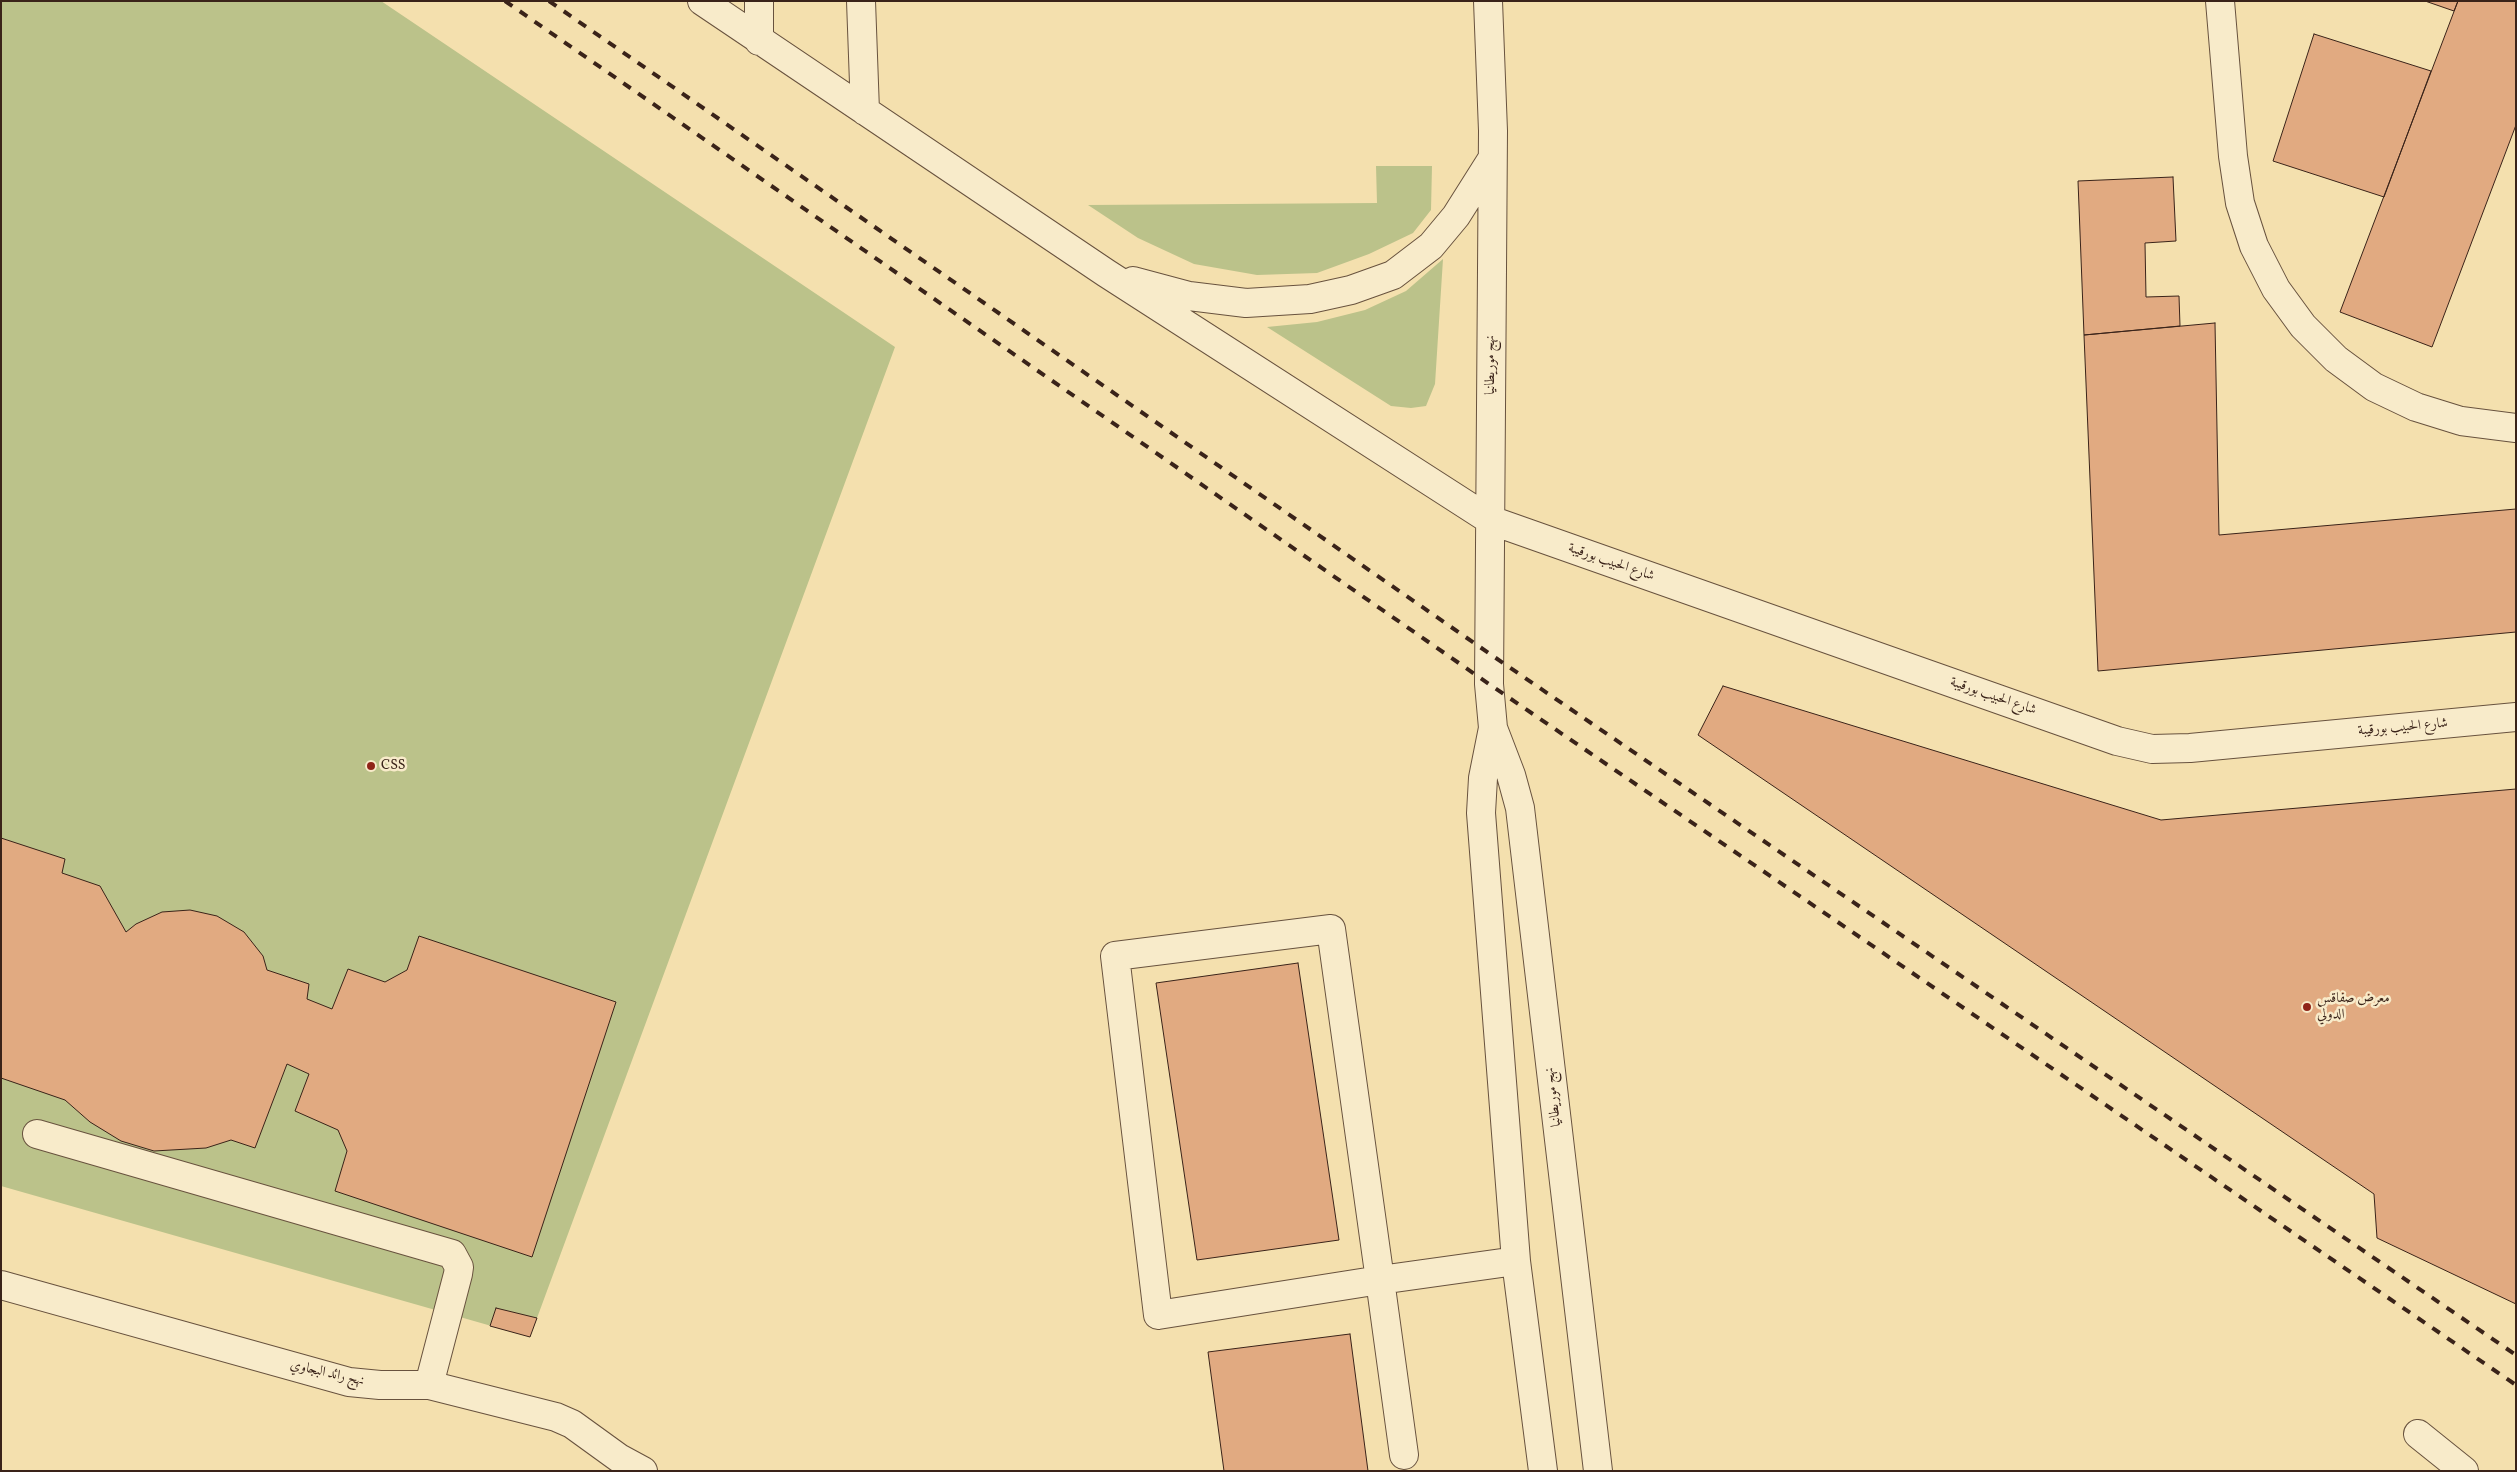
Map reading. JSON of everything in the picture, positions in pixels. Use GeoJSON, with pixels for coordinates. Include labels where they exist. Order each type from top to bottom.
{"type":"FeatureCollection","features":[{"type":"Feature","properties":{"kind":"street","name":"شارع الحبيب بورقيبة"},"geometry":{"type":"LineString","coordinates":[[702,1],[1106,273],[1490,520],[2117,741],[2152,749],[2190,748],[2516,717]]}},
{"type":"Feature","properties":{"kind":"street"},"geometry":{"type":"LineString","coordinates":[[759,1],[759,41]]}},
{"type":"Feature","properties":{"kind":"street"},"geometry":{"type":"LineString","coordinates":[[861,1],[865,112]]}},
{"type":"Feature","properties":{"kind":"street","name":"نهج موريطانيا"},"geometry":{"type":"LineString","coordinates":[[1488,1],[1492,159],[1489,684],[1493,728],[1511,775],[1520,808],[1598,1471]]}},
{"type":"Feature","properties":{"kind":"street"},"geometry":{"type":"LineString","coordinates":[[2220,1],[2233,156],[2240,203],[2254,246],[2276,289],[2303,326],[2330,353],[2374,387],[2416,407],[2461,421],[2516,428]]}},
{"type":"Feature","properties":{"kind":"street"},"geometry":{"type":"LineString","coordinates":[[1106,273],[1189,296],[1246,303],[1310,299],[1351,290],[1393,275],[1432,246],[1456,216],[1492,159]]}},
{"type":"Feature","properties":{"kind":"street","name":"نهج موريطانيا"},"geometry":{"type":"LineString","coordinates":[[1493,728],[1483,778],[1481,813],[1516,1261],[1543,1471]]}},
{"type":"Feature","properties":{"kind":"street"},"geometry":{"type":"LineString","coordinates":[[1404,1455],[1380,1280],[1331,929],[1115,956],[1158,1315],[1380,1280],[1516,1261]]}},
{"type":"Feature","properties":{"kind":"street"},"geometry":{"type":"LineString","coordinates":[[37,1134],[452,1254],[460,1267],[429,1385]]}},
{"type":"Feature","properties":{"kind":"street","name":"نهج رائد البجاوي"},"geometry":{"type":"LineString","coordinates":[[1,1285],[349,1382],[380,1385],[429,1385],[539,1413],[572,1424],[619,1458],[643,1471]]}},
{"type":"Feature","properties":{"kind":"street"},"geometry":{"type":"LineString","coordinates":[[2418,1434],[2464,1471]]}},
{"type":"Feature","properties":{"kind":"green space","name":"CSS"},"geometry":{"type":"Polygon","coordinates":[[[1,1],[381,1],[895,347],[530,1337],[1,1186],[1,1]]]}},
{"type":"Feature","properties":{"kind":"green space"},"geometry":{"type":"Polygon","coordinates":[[[1376,166],[1432,166],[1431,210],[1413,233],[1369,254],[1317,273],[1257,275],[1194,264],[1138,238],[1088,205],[1377,203],[1376,166]]]}},
{"type":"Feature","properties":{"kind":"green space"},"geometry":{"type":"Polygon","coordinates":[[[1443,259],[1435,384],[1426,406],[1411,408],[1391,406],[1267,327],[1317,322],[1365,310],[1406,291],[1443,259]]]}},
{"type":"Feature","properties":{"kind":"building"},"geometry":{"type":"Polygon","coordinates":[[[2425,1],[2458,1],[2454,11],[2425,1]]]}},
{"type":"Feature","properties":{"kind":"building"},"geometry":{"type":"Polygon","coordinates":[[[2458,1],[2516,1],[2516,125],[2432,347],[2340,312],[2458,1]]]}},
{"type":"Feature","properties":{"kind":"building"},"geometry":{"type":"Polygon","coordinates":[[[2314,34],[2431,71],[2384,197],[2273,161],[2314,34]]]}},
{"type":"Feature","properties":{"kind":"building"},"geometry":{"type":"Polygon","coordinates":[[[2173,177],[2176,241],[2145,243],[2146,297],[2179,296],[2180,326],[2084,335],[2078,181],[2173,177]]]}},
{"type":"Feature","properties":{"kind":"building"},"geometry":{"type":"Polygon","coordinates":[[[2215,323],[2219,535],[2516,509],[2516,632],[2098,671],[2084,335],[2215,323]]]}},
{"type":"Feature","properties":{"kind":"building","name":"معرض صفاقس الدولي"},"geometry":{"type":"Polygon","coordinates":[[[1723,686],[2161,820],[2516,789],[2516,1304],[2377,1238],[2374,1194],[1698,735],[1723,686]]]}},
{"type":"Feature","properties":{"kind":"building"},"geometry":{"type":"Polygon","coordinates":[[[1,838],[65,859],[62,873],[100,886],[126,932],[136,924],[162,912],[190,910],[217,916],[244,932],[263,956],[267,970],[309,984],[307,999],[332,1009],[348,969],[385,982],[407,970],[419,936],[616,1002],[532,1257],[335,1191],[347,1151],[338,1130],[295,1111],[309,1074],[287,1064],[255,1148],[231,1140],[206,1148],[154,1151],[121,1141],[90,1122],[65,1100],[1,1078],[1,838]]]}},
{"type":"Feature","properties":{"kind":"building"},"geometry":{"type":"Polygon","coordinates":[[[1298,963],[1339,1240],[1197,1260],[1156,983],[1298,963]]]}},
{"type":"Feature","properties":{"kind":"building"},"geometry":{"type":"Polygon","coordinates":[[[496,1308],[537,1318],[530,1337],[490,1326],[496,1308]]]}},
{"type":"Feature","properties":{"kind":"building"},"geometry":{"type":"Polygon","coordinates":[[[1350,1334],[1368,1471],[1224,1471],[1208,1352],[1350,1334]]]}},
{"type":"Feature","properties":{"kind":"railway"},"geometry":{"type":"LineString","coordinates":[[505,1],[1489,684],[2516,1385]]}},
{"type":"Feature","properties":{"kind":"railway"},"geometry":{"type":"LineString","coordinates":[[549,1],[1490,654],[2516,1355]]}},
{"type":"Feature","properties":{"kind":"place","name":"CSS"},"geometry":{"type":"Point","coordinates":[371,766]}},
{"type":"Feature","properties":{"kind":"place","name":"معرض صفاقس الدولي"},"geometry":{"type":"Point","coordinates":[2307,1007]}}]}
